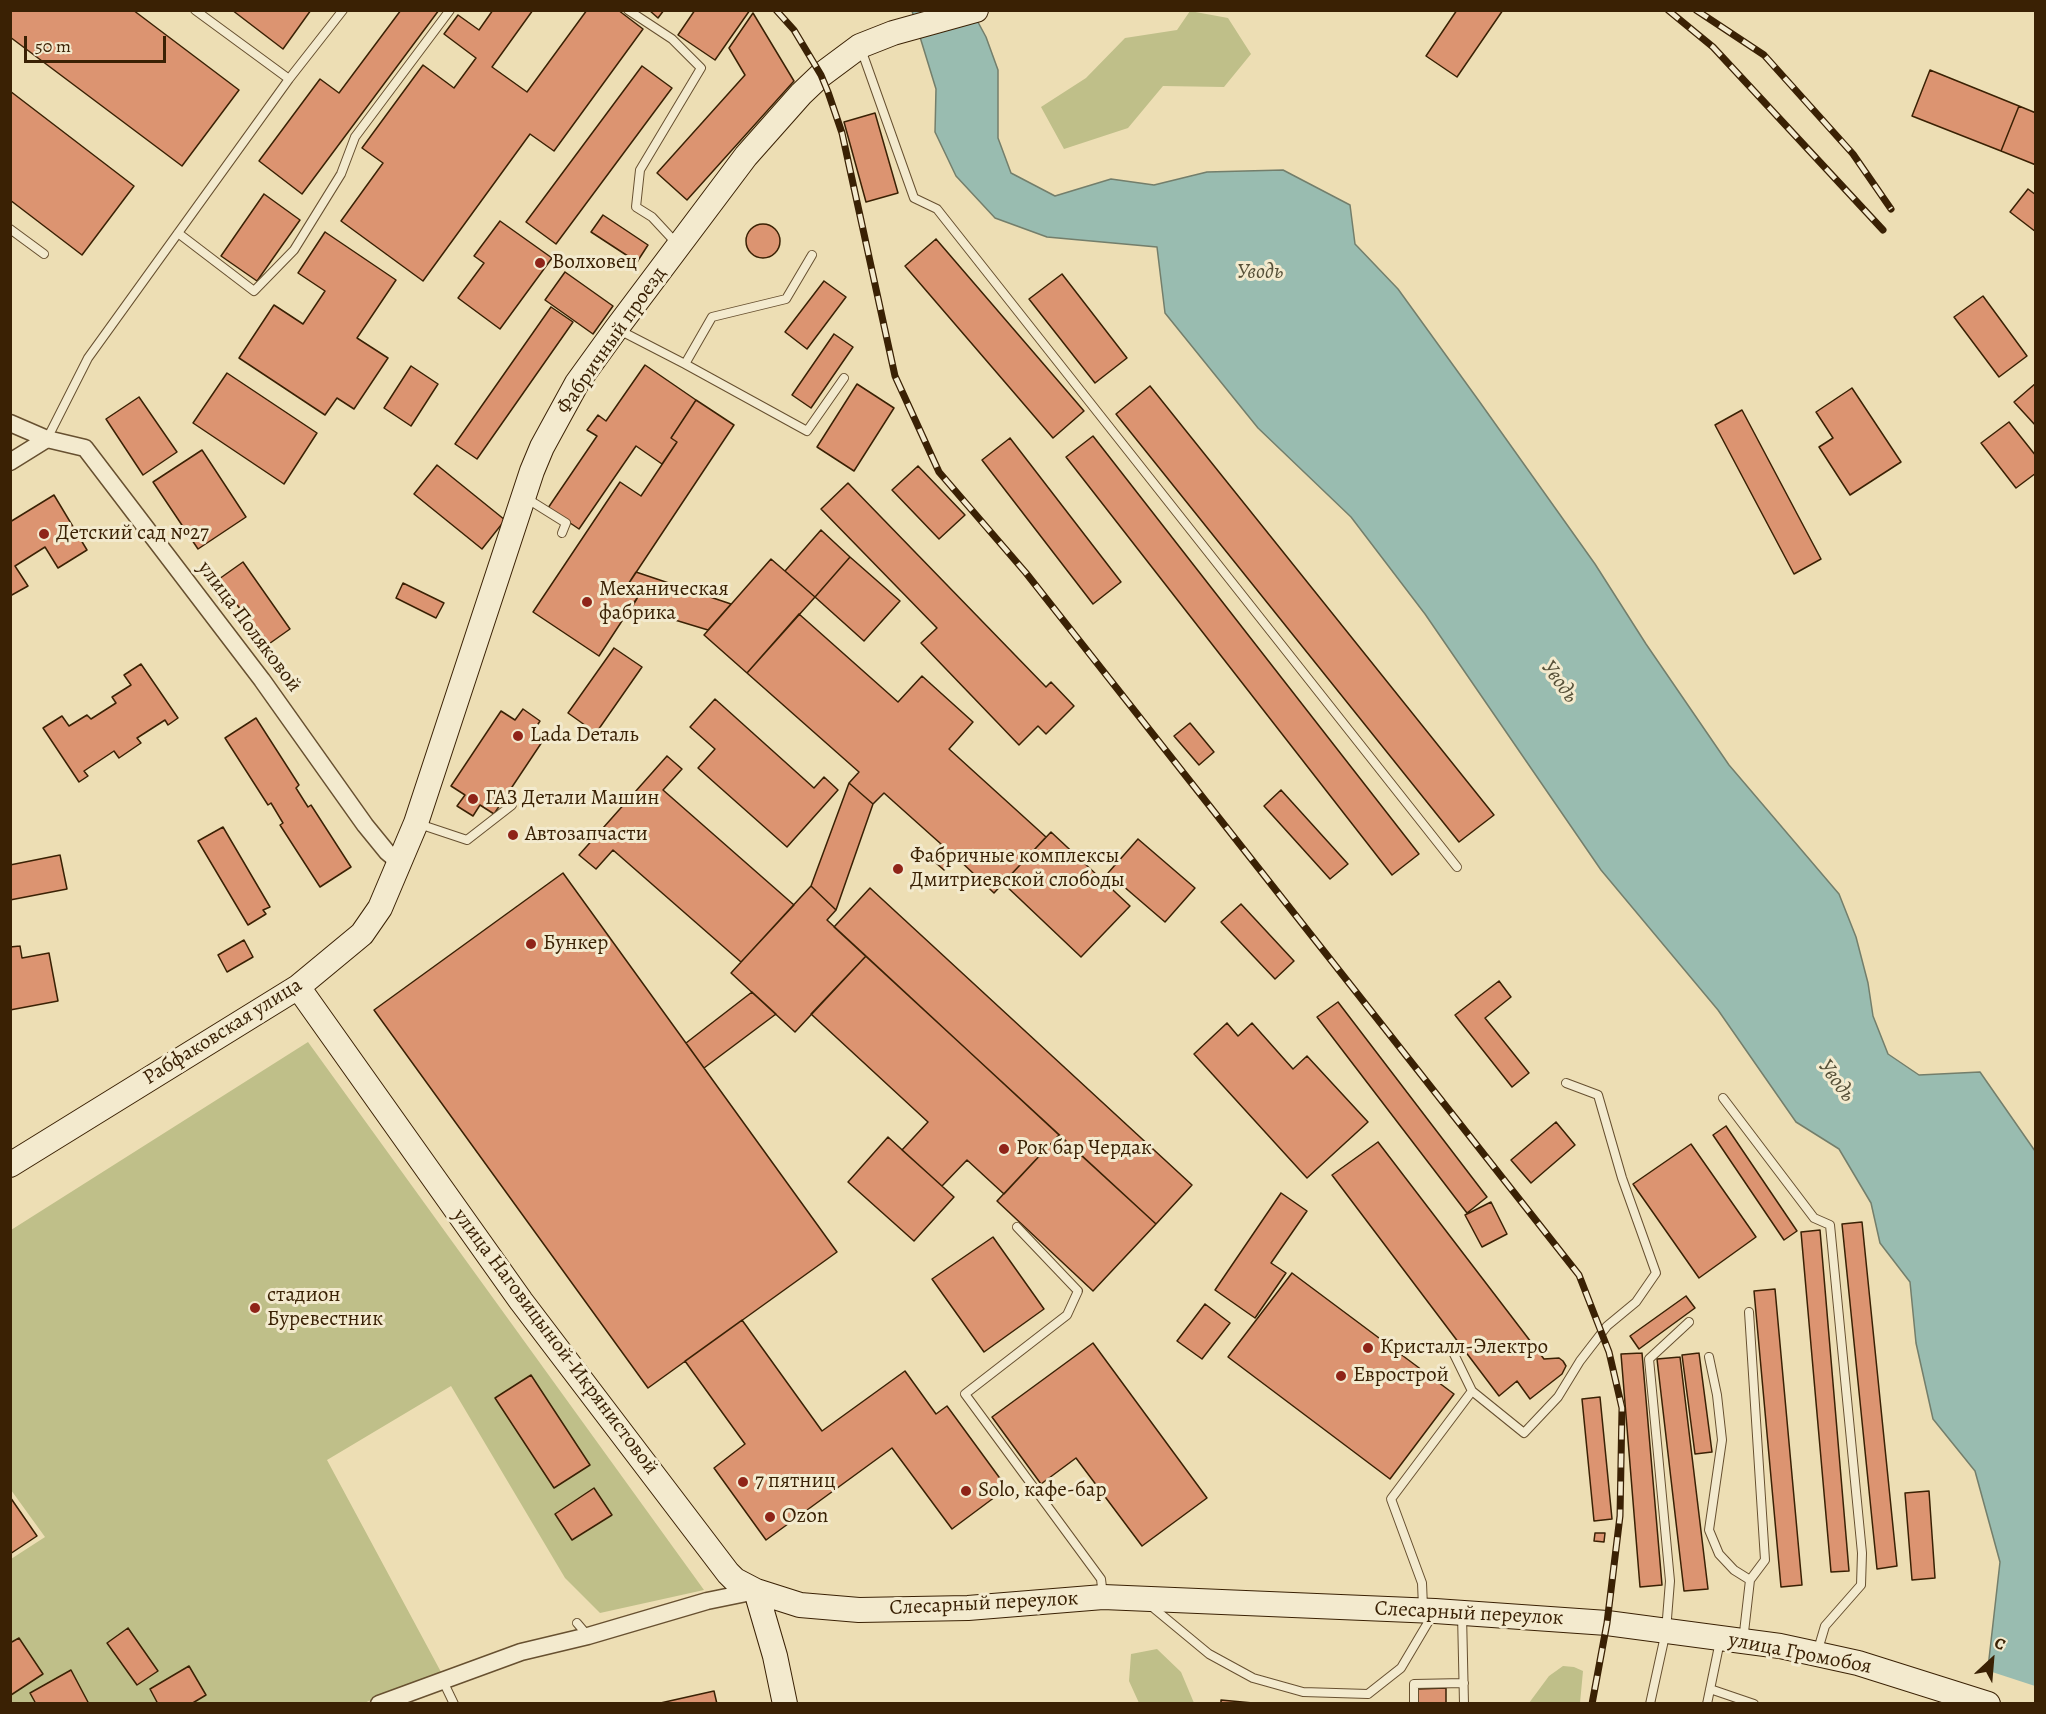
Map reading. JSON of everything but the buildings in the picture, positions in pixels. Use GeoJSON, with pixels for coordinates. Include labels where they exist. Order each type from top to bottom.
{"type":"FeatureCollection","features":[{"type":"Feature","properties":{"kind":"main road","name":"Фабричный проезд"},"geometry":{"type":"LineString","coordinates":[[400,863],[416,823],[523,496],[542,447],[577,383],[746,156],[821,75],[860,46],[893,33],[976,10]]}},
{"type":"Feature","properties":{"kind":"main road","name":"Рабфаковская улица"},"geometry":{"type":"LineString","coordinates":[[10,1165],[298,987],[362,934],[380,908],[400,863]]}},
{"type":"Feature","properties":{"kind":"main road","name":"улица Наговицыной-Икрянистовой"},"geometry":{"type":"LineString","coordinates":[[298,987],[521,1301],[728,1573],[735,1580],[756,1591]]}},
{"type":"Feature","properties":{"kind":"main road","name":"Слесарный переулок"},"geometry":{"type":"LineString","coordinates":[[756,1591],[800,1605],[858,1610],[968,1608],[1103,1597],[1429,1611],[1607,1623]]}},
{"type":"Feature","properties":{"kind":"main road"},"geometry":{"type":"LineString","coordinates":[[756,1591],[775,1656],[785,1704]]}},
{"type":"Feature","properties":{"kind":"main road","name":"улица Громобоя"},"geometry":{"type":"LineString","coordinates":[[1607,1623],[1817,1654],[1858,1663],[1988,1704]]}},
{"type":"Feature","properties":{"kind":"street","name":"улица Поляковой"},"geometry":{"type":"LineString","coordinates":[[10,423],[47,439],[85,448],[262,680],[365,825],[387,852],[400,863]]}},
{"type":"Feature","properties":{"kind":"street"},"geometry":{"type":"LineString","coordinates":[[10,462],[47,439]]}},
{"type":"Feature","properties":{"kind":"street"},"geometry":{"type":"LineString","coordinates":[[379,1704],[442,1679],[521,1652],[756,1591]]}},
{"type":"Feature","properties":{"kind":"lane"},"geometry":{"type":"LineString","coordinates":[[195,10],[289,79]]}},
{"type":"Feature","properties":{"kind":"lane"},"geometry":{"type":"LineString","coordinates":[[47,439],[88,358],[289,79],[344,10]]}},
{"type":"Feature","properties":{"kind":"lane"},"geometry":{"type":"LineString","coordinates":[[178,233],[254,291],[294,250],[341,174],[355,137],[450,10]]}},
{"type":"Feature","properties":{"kind":"lane"},"geometry":{"type":"LineString","coordinates":[[628,10],[672,39],[701,68],[640,170],[636,207],[652,217],[678,245]]}},
{"type":"Feature","properties":{"kind":"lane"},"geometry":{"type":"LineString","coordinates":[[860,46],[914,198],[937,209],[1457,867]]}},
{"type":"Feature","properties":{"kind":"lane"},"geometry":{"type":"LineString","coordinates":[[10,229],[44,254]]}},
{"type":"Feature","properties":{"kind":"lane"},"geometry":{"type":"LineString","coordinates":[[685,364],[712,317],[786,298],[812,255]]}},
{"type":"Feature","properties":{"kind":"lane"},"geometry":{"type":"LineString","coordinates":[[616,328],[807,431],[844,378]]}},
{"type":"Feature","properties":{"kind":"lane"},"geometry":{"type":"LineString","coordinates":[[523,496],[566,523],[562,533]]}},
{"type":"Feature","properties":{"kind":"lane"},"geometry":{"type":"LineString","coordinates":[[416,823],[467,840],[512,805]]}},
{"type":"Feature","properties":{"kind":"lane"},"geometry":{"type":"LineString","coordinates":[[1451,1348],[1472,1391],[1524,1433],[1558,1397],[1580,1361],[1607,1326],[1636,1302],[1656,1273],[1623,1178],[1598,1095],[1566,1083]]}},
{"type":"Feature","properties":{"kind":"lane"},"geometry":{"type":"LineString","coordinates":[[1723,1098],[1814,1218],[1830,1225],[1862,1553],[1861,1585],[1825,1626],[1817,1654]]}},
{"type":"Feature","properties":{"kind":"lane"},"geometry":{"type":"LineString","coordinates":[[1017,1227],[1078,1291],[1067,1315],[965,1394],[1101,1579],[1103,1597]]}},
{"type":"Feature","properties":{"kind":"lane"},"geometry":{"type":"LineString","coordinates":[[1707,1704],[1710,1689],[1732,1640],[1750,1580],[1765,1560],[1749,1312]]}},
{"type":"Feature","properties":{"kind":"lane"},"geometry":{"type":"LineString","coordinates":[[1650,1704],[1666,1631],[1670,1581],[1648,1359],[1689,1322]]}},
{"type":"Feature","properties":{"kind":"lane"},"geometry":{"type":"LineString","coordinates":[[1709,1357],[1717,1395],[1722,1440],[1709,1530],[1719,1554],[1734,1570],[1750,1580]]}},
{"type":"Feature","properties":{"kind":"lane"},"geometry":{"type":"LineString","coordinates":[[1144,1599],[1209,1654],[1253,1678],[1303,1692],[1368,1694],[1401,1668],[1429,1611],[1422,1583],[1392,1499],[1472,1391]]}},
{"type":"Feature","properties":{"kind":"lane"},"geometry":{"type":"LineString","coordinates":[[1462,1613],[1464,1704]]}},
{"type":"Feature","properties":{"kind":"lane"},"geometry":{"type":"LineString","coordinates":[[578,1623],[588,1636]]}},
{"type":"Feature","properties":{"kind":"lane"},"geometry":{"type":"LineString","coordinates":[[442,1679],[454,1704]]}},
{"type":"Feature","properties":{"kind":"lane"},"geometry":{"type":"LineString","coordinates":[[1414,1704],[1414,1684],[1464,1683]]}},
{"type":"Feature","properties":{"kind":"lane"},"geometry":{"type":"LineString","coordinates":[[1710,1689],[1754,1704]]}},
{"type":"Feature","properties":{"kind":"green space"},"geometry":{"type":"Polygon","coordinates":[[[1190,11],[1228,18],[1251,54],[1224,87],[1163,86],[1128,128],[1064,149],[1041,107],[1086,78],[1125,38],[1177,30],[1190,11]]]}},
{"type":"Feature","properties":{"kind":"green space","name":"стадион Буревестник"},"geometry":{"type":"Polygon","coordinates":[[[308,1042],[704,1590],[600,1613],[565,1578],[451,1386],[327,1460],[441,1672],[364,1703],[11,1703],[11,1559],[45,1537],[11,1490],[11,1230],[308,1042]]]}},
{"type":"Feature","properties":{"kind":"green space"},"geometry":{"type":"Polygon","coordinates":[[[1157,1649],[1181,1672],[1194,1703],[1139,1703],[1129,1681],[1131,1654],[1157,1649]]]}},
{"type":"Feature","properties":{"kind":"green space"},"geometry":{"type":"Polygon","coordinates":[[[1563,1666],[1583,1671],[1580,1703],[1529,1703],[1549,1676],[1563,1666]]]}},
{"type":"Feature","properties":{"kind":"water","name":"Уводь"},"geometry":{"type":"Polygon","coordinates":[[[912,11],[972,11],[986,37],[998,70],[998,138],[1011,173],[1055,196],[1111,179],[1154,185],[1207,172],[1283,170],[1350,205],[1355,244],[1398,289],[1479,401],[1595,564],[1646,644],[1729,765],[1839,894],[1856,937],[1868,983],[1873,1016],[1888,1054],[1919,1075],[1980,1072],[2035,1151],[2035,1703],[1984,1703],[2000,1562],[1975,1471],[1933,1419],[1916,1343],[1910,1282],[1880,1243],[1871,1203],[1839,1149],[1796,1122],[1718,1010],[1601,870],[1425,614],[1351,517],[1258,428],[1165,313],[1157,247],[1047,237],[995,218],[956,176],[935,132],[936,89],[912,11]]]}},
{"type":"Feature","properties":{"kind":"pier"},"geometry":{"type":"Polygon","coordinates":[[[1986,1670],[2035,1686],[2035,1704],[1981,1704],[1986,1670]]]}},
{"type":"Feature","properties":{"kind":"railway"},"geometry":{"type":"LineString","coordinates":[[776,10],[794,30],[821,75],[828,92],[842,133],[895,376],[939,472],[1026,573],[1579,1275],[1609,1352],[1622,1408],[1620,1516],[1607,1623],[1592,1704]]}},
{"type":"Feature","properties":{"kind":"railway"},"geometry":{"type":"LineString","coordinates":[[1668,10],[1713,47],[1883,230]]}},
{"type":"Feature","properties":{"kind":"railway"},"geometry":{"type":"LineString","coordinates":[[1696,10],[1764,55],[1853,154],[1891,209]]}},
{"type":"Feature","properties":{"kind":"place","name":"Волховец"},"geometry":{"type":"Point","coordinates":[540,263]}},
{"type":"Feature","properties":{"kind":"place","name":"Детский сад №27"},"geometry":{"type":"Point","coordinates":[44,534]}},
{"type":"Feature","properties":{"kind":"place","name":"Механическая фабрика"},"geometry":{"type":"Point","coordinates":[587,602]}},
{"type":"Feature","properties":{"kind":"place","name":"Lada Dеталь"},"geometry":{"type":"Point","coordinates":[518,736]}},
{"type":"Feature","properties":{"kind":"place","name":"ГАЗ Детали Машин"},"geometry":{"type":"Point","coordinates":[473,799]}},
{"type":"Feature","properties":{"kind":"place","name":"Автозапчасти"},"geometry":{"type":"Point","coordinates":[513,835]}},
{"type":"Feature","properties":{"kind":"place","name":"Фабричные комплексы Дмитриевской слободы"},"geometry":{"type":"Point","coordinates":[898,869]}},
{"type":"Feature","properties":{"kind":"place","name":"Бункер"},"geometry":{"type":"Point","coordinates":[531,944]}},
{"type":"Feature","properties":{"kind":"place","name":"Рок бар Чердак"},"geometry":{"type":"Point","coordinates":[1004,1149]}},
{"type":"Feature","properties":{"kind":"place","name":"стадион Буревестник"},"geometry":{"type":"Point","coordinates":[255,1308]}},
{"type":"Feature","properties":{"kind":"place","name":"Кристалл-Электро"},"geometry":{"type":"Point","coordinates":[1368,1348]}},
{"type":"Feature","properties":{"kind":"place","name":"Еврострой"},"geometry":{"type":"Point","coordinates":[1341,1376]}},
{"type":"Feature","properties":{"kind":"place","name":"7 пятниц"},"geometry":{"type":"Point","coordinates":[743,1482]}},
{"type":"Feature","properties":{"kind":"place","name":"Solo, кафе-бар"},"geometry":{"type":"Point","coordinates":[966,1491]}},
{"type":"Feature","properties":{"kind":"place","name":"Ozon"},"geometry":{"type":"Point","coordinates":[770,1517]}}]}
